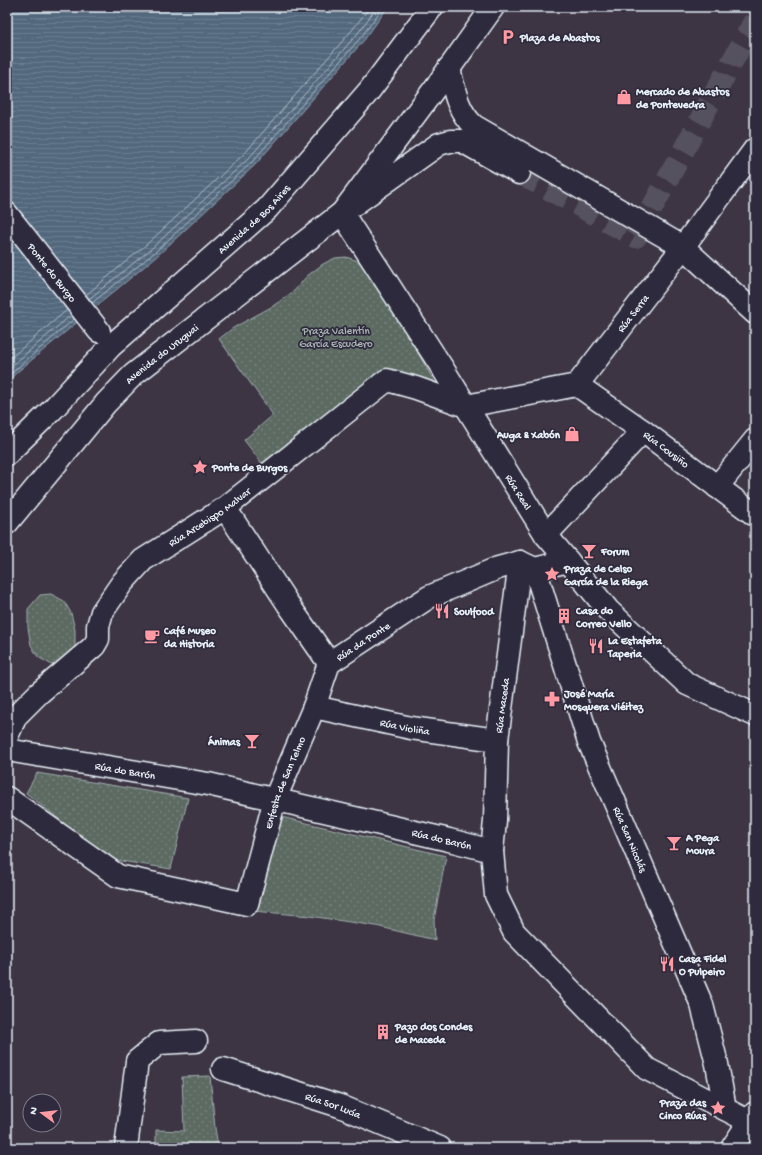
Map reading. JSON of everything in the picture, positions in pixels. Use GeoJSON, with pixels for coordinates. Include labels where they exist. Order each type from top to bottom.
{"type":"FeatureCollection","features":[{"type":"Feature","properties":{"kind":"main road","name":"Avenida de Bos Aires"},"geometry":{"type":"LineString","coordinates":[[7,454],[52,410],[110,346],[267,209],[370,92],[432,7]]}},
{"type":"Feature","properties":{"kind":"main road"},"geometry":{"type":"LineString","coordinates":[[342,213],[493,7]]}},
{"type":"Feature","properties":{"kind":"main road"},"geometry":{"type":"LineString","coordinates":[[449,68],[460,109],[467,120],[474,126],[683,247],[755,313]]}},
{"type":"Feature","properties":{"kind":"main road"},"geometry":{"type":"LineString","coordinates":[[342,213],[439,144],[450,141],[462,141],[519,173]]}},
{"type":"Feature","properties":{"kind":"main road","name":"Rúa Serra"},"geometry":{"type":"LineString","coordinates":[[577,385],[683,247],[755,149]]}},
{"type":"Feature","properties":{"kind":"main road","name":"Rúa Real"},"geometry":{"type":"LineString","coordinates":[[342,213],[466,406],[546,535],[608,610],[687,684],[755,715]]}},
{"type":"Feature","properties":{"kind":"main road","name":"Avenida do Uruguai"},"geometry":{"type":"LineString","coordinates":[[7,523],[106,403],[133,375],[342,213]]}},
{"type":"Feature","properties":{"kind":"main road","name":"Ponte do Burgo"},"geometry":{"type":"LineString","coordinates":[[7,214],[99,331]]}},
{"type":"Feature","properties":{"kind":"main road","name":"Rúa Arcebispo Malvar"},"geometry":{"type":"LineString","coordinates":[[7,736],[16,716],[38,694],[94,646],[98,640],[98,626],[102,612],[122,583],[143,560],[225,508],[387,380],[416,388],[466,406]]}},
{"type":"Feature","properties":{"kind":"main road"},"geometry":{"type":"LineString","coordinates":[[466,406],[577,385]]}},
{"type":"Feature","properties":{"kind":"main road","name":"Rúa Cousiño"},"geometry":{"type":"LineString","coordinates":[[577,385],[643,430],[755,515]]}},
{"type":"Feature","properties":{"kind":"main road"},"geometry":{"type":"LineString","coordinates":[[546,535],[643,430]]}},
{"type":"Feature","properties":{"kind":"main road"},"geometry":{"type":"LineString","coordinates":[[717,487],[755,440]]}},
{"type":"Feature","properties":{"kind":"main road","name":"Rúa da Ponte"},"geometry":{"type":"LineString","coordinates":[[225,508],[329,663],[429,597],[498,568],[568,561]]}},
{"type":"Feature","properties":{"kind":"main road","name":"Rúa Maceda"},"geometry":{"type":"LineString","coordinates":[[492,851],[495,821],[497,740],[527,566]]}},
{"type":"Feature","properties":{"kind":"main road","name":"Rúa San Nicolás"},"geometry":{"type":"LineString","coordinates":[[527,566],[589,742],[702,1005],[718,1064],[726,1109]]}},
{"type":"Feature","properties":{"kind":"main road","name":"Enfesta de San Telmo"},"geometry":{"type":"LineString","coordinates":[[7,798],[118,876],[247,904],[276,799],[314,707],[329,663]]}},
{"type":"Feature","properties":{"kind":"main road","name":"Rúa Violiña"},"geometry":{"type":"LineString","coordinates":[[314,707],[411,728],[497,740]]}},
{"type":"Feature","properties":{"kind":"main road","name":"Rúa do Barón"},"geometry":{"type":"LineString","coordinates":[[7,750],[198,782],[276,799],[492,851]]}},
{"type":"Feature","properties":{"kind":"main road"},"geometry":{"type":"LineString","coordinates":[[492,851],[496,895],[514,932],[647,1069],[726,1109],[752,1117],[732,1148]]}},
{"type":"Feature","properties":{"kind":"main road"},"geometry":{"type":"LineString","coordinates":[[126,1148],[137,1061],[159,1043],[196,1041]]}},
{"type":"Feature","properties":{"kind":"main road","name":"Rúa Sor Lucía"},"geometry":{"type":"LineString","coordinates":[[223,1069],[340,1106],[440,1148]]}},
{"type":"Feature","properties":{"kind":"green space","name":"Praza Valentín García Escudero"},"geometry":{"type":"Polygon","coordinates":[[[346,257],[358,261],[372,272],[442,395],[384,388],[263,465],[244,440],[273,415],[219,339],[233,328],[273,306],[294,291],[307,276],[323,264],[335,258],[346,257]]]}},
{"type":"Feature","properties":{"kind":"green space"},"geometry":{"type":"Polygon","coordinates":[[[51,594],[64,601],[71,613],[75,630],[75,646],[68,662],[52,665],[38,657],[31,645],[28,628],[28,609],[40,595],[51,594]]]}},
{"type":"Feature","properties":{"kind":"green space"},"geometry":{"type":"Polygon","coordinates":[[[37,773],[188,798],[171,869],[109,859],[26,793],[37,773]]]}},
{"type":"Feature","properties":{"kind":"green space"},"geometry":{"type":"Polygon","coordinates":[[[277,816],[446,856],[434,920],[435,940],[376,926],[310,916],[253,911],[277,816]]]}},
{"type":"Feature","properties":{"kind":"green space"},"geometry":{"type":"Polygon","coordinates":[[[210,1076],[218,1146],[202,1148],[156,1148],[156,1130],[184,1131],[182,1077],[210,1076]]]}},
{"type":"Feature","properties":{"kind":"water"},"geometry":{"type":"Polygon","coordinates":[[[7,7],[388,7],[365,39],[255,165],[157,256],[16,373],[7,383],[7,7]]]}},
{"type":"Feature","properties":{"kind":"tunnel"},"geometry":{"type":"LineString","coordinates":[[519,173],[636,237],[755,20]]}},
{"type":"Feature","properties":{"kind":"place","name":"Plaza de Abastos"},"geometry":{"type":"Point","coordinates":[508,37]}},
{"type":"Feature","properties":{"kind":"place","name":"Mercado de Abastos de Pontevedra"},"geometry":{"type":"Point","coordinates":[624,97]}},
{"type":"Feature","properties":{"kind":"place","name":"Auga & Xabón"},"geometry":{"type":"Point","coordinates":[572,434]}},
{"type":"Feature","properties":{"kind":"place","name":"Ponte de Burgos"},"geometry":{"type":"Point","coordinates":[200,467]}},
{"type":"Feature","properties":{"kind":"place","name":"Forum"},"geometry":{"type":"Point","coordinates":[589,551]}},
{"type":"Feature","properties":{"kind":"place","name":"Praza de Celso García de la Riega"},"geometry":{"type":"Point","coordinates":[552,574]}},
{"type":"Feature","properties":{"kind":"place","name":"Soulfood"},"geometry":{"type":"Point","coordinates":[442,611]}},
{"type":"Feature","properties":{"kind":"place","name":"Casa do Correo Vello"},"geometry":{"type":"Point","coordinates":[564,616]}},
{"type":"Feature","properties":{"kind":"place","name":"Café Museo da Historia"},"geometry":{"type":"Point","coordinates":[152,636]}},
{"type":"Feature","properties":{"kind":"place","name":"La Estafeta Taperia"},"geometry":{"type":"Point","coordinates":[596,646]}},
{"type":"Feature","properties":{"kind":"place","name":"José María Mosquera Viéitez"},"geometry":{"type":"Point","coordinates":[552,699]}},
{"type":"Feature","properties":{"kind":"place","name":"Ánimas"},"geometry":{"type":"Point","coordinates":[252,741]}},
{"type":"Feature","properties":{"kind":"place","name":"A Pega Moura"},"geometry":{"type":"Point","coordinates":[674,843]}},
{"type":"Feature","properties":{"kind":"place","name":"Casa Fidel O Pulpeiro"},"geometry":{"type":"Point","coordinates":[667,964]}},
{"type":"Feature","properties":{"kind":"place","name":"Pazo dos Condes de Maceda"},"geometry":{"type":"Point","coordinates":[383,1032]}},
{"type":"Feature","properties":{"kind":"place","name":"Praza das Cinco Rúas"},"geometry":{"type":"Point","coordinates":[718,1108]}}]}
